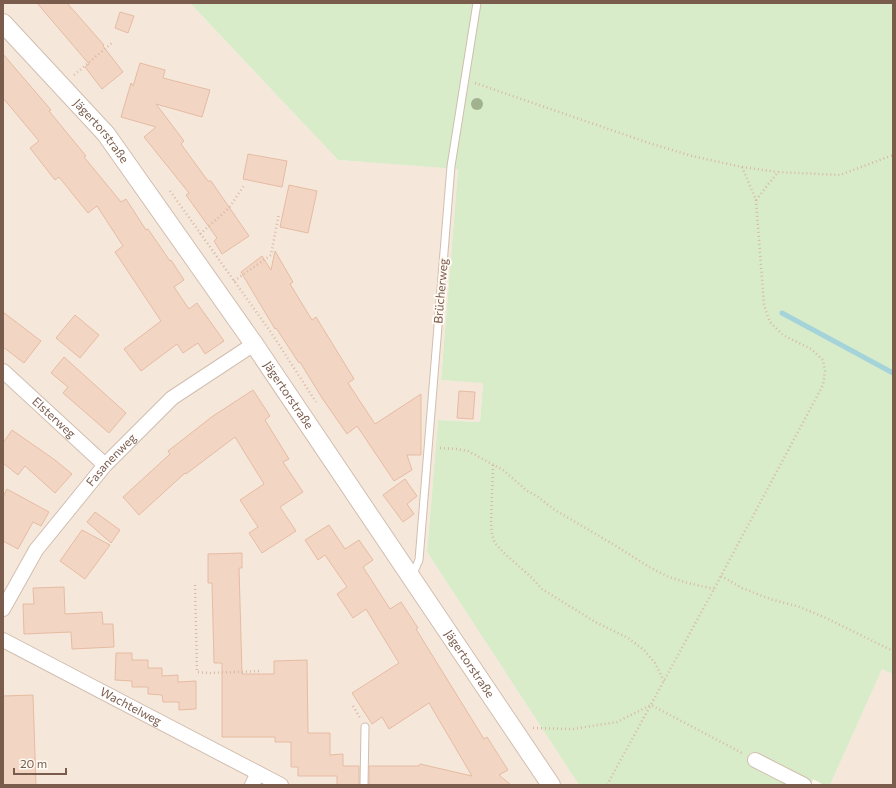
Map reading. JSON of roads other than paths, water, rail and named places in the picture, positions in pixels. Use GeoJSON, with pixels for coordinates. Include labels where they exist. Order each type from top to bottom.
{"type":"FeatureCollection","features":[{"type":"Feature","properties":{"kind":"street","name":"Jägertorstraße"},"geometry":{"type":"LineString","coordinates":[[3,23],[106,134],[254,344],[551,785]]}},
{"type":"Feature","properties":{"kind":"street","name":"Fasanenweg"},"geometry":{"type":"LineString","coordinates":[[3,609],[36,550],[105,465],[172,398],[254,344]]}},
{"type":"Feature","properties":{"kind":"street","name":"Elsterweg"},"geometry":{"type":"LineString","coordinates":[[3,371],[105,465]]}},
{"type":"Feature","properties":{"kind":"street","name":"Wachtelweg"},"geometry":{"type":"LineString","coordinates":[[3,640],[255,779],[281,785]]}},
{"type":"Feature","properties":{"kind":"street"},"geometry":{"type":"LineString","coordinates":[[755,760],[804,785]]}},
{"type":"Feature","properties":{"kind":"lane","name":"Brücherweg"},"geometry":{"type":"LineString","coordinates":[[411,579],[419,560],[451,166],[477,3]]}},
{"type":"Feature","properties":{"kind":"lane"},"geometry":{"type":"LineString","coordinates":[[364,785],[365,727]]}},
{"type":"Feature","properties":{"kind":"waterway"},"geometry":{"type":"LineString","coordinates":[[782,313],[893,373]]}}]}
